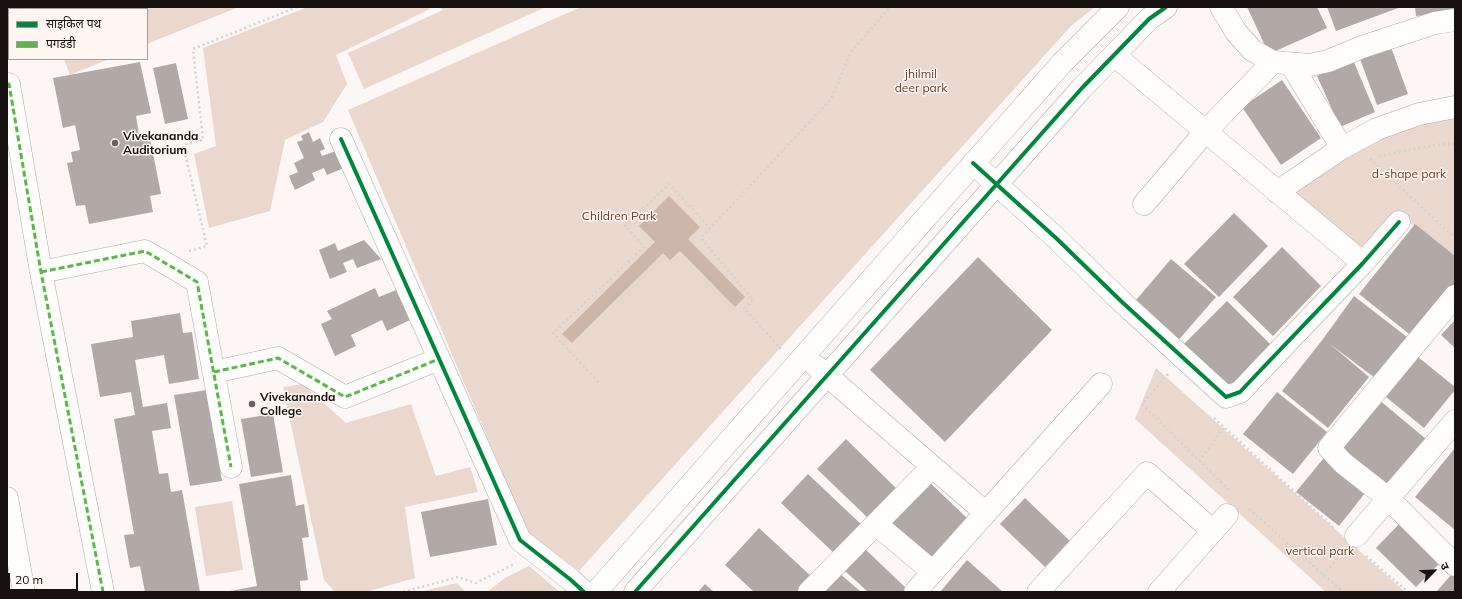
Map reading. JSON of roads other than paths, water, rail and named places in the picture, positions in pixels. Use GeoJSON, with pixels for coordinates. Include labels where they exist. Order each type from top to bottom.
{"type":"FeatureCollection","features":[{"type":"Feature","properties":{"kind":"street"},"geometry":{"type":"LineString","coordinates":[[596,592],[1062,63],[1118,7]]}},
{"type":"Feature","properties":{"kind":"street"},"geometry":{"type":"LineString","coordinates":[[635,592],[1082,88],[1149,19],[1166,7]]}},
{"type":"Feature","properties":{"kind":"street"},"geometry":{"type":"LineString","coordinates":[[1221,7],[1236,32],[1252,50],[1282,63],[1310,65],[1328,61],[1362,47],[1435,23],[1455,20]]}},
{"type":"Feature","properties":{"kind":"street"},"geometry":{"type":"LineString","coordinates":[[1114,56],[1363,263]]}},
{"type":"Feature","properties":{"kind":"street"},"geometry":{"type":"LineString","coordinates":[[1144,204],[1205,132],[1282,63]]}},
{"type":"Feature","properties":{"kind":"street"},"geometry":{"type":"LineString","coordinates":[[1282,63],[1342,148]]}},
{"type":"Feature","properties":{"kind":"street"},"geometry":{"type":"LineString","coordinates":[[7,84],[9,84],[41,272],[103,592]]}},
{"type":"Feature","properties":{"kind":"street"},"geometry":{"type":"LineString","coordinates":[[1277,192],[1342,148],[1376,129],[1419,114],[1455,107]]}},
{"type":"Feature","properties":{"kind":"street"},"geometry":{"type":"LineString","coordinates":[[341,139],[520,540],[584,592]]}},
{"type":"Feature","properties":{"kind":"street"},"geometry":{"type":"LineString","coordinates":[[973,163],[1056,238],[1122,302],[1226,397],[1240,392],[1363,263],[1399,222]]}},
{"type":"Feature","properties":{"kind":"street"},"geometry":{"type":"LineString","coordinates":[[41,272],[145,252],[197,282],[232,467]]}},
{"type":"Feature","properties":{"kind":"street"},"geometry":{"type":"LineString","coordinates":[[1455,296],[1329,448],[1343,462],[1389,499],[1455,565]]}},
{"type":"Feature","properties":{"kind":"street"},"geometry":{"type":"LineString","coordinates":[[804,356],[986,513]]}},
{"type":"Feature","properties":{"kind":"street"},"geometry":{"type":"LineString","coordinates":[[214,372],[278,358],[344,397],[439,359]]}},
{"type":"Feature","properties":{"kind":"street"},"geometry":{"type":"LineString","coordinates":[[915,592],[1101,384]]}},
{"type":"Feature","properties":{"kind":"street"},"geometry":{"type":"LineString","coordinates":[[1350,542],[1389,499],[1455,421]]}},
{"type":"Feature","properties":{"kind":"street"},"geometry":{"type":"LineString","coordinates":[[809,592],[932,467]]}},
{"type":"Feature","properties":{"kind":"street"},"geometry":{"type":"LineString","coordinates":[[1038,592],[1147,473],[1230,512],[1159,592]]}},
{"type":"Feature","properties":{"kind":"street"},"geometry":{"type":"LineString","coordinates":[[7,498],[24,592]]}},
{"type":"Feature","properties":{"kind":"street"},"geometry":{"type":"LineString","coordinates":[[876,524],[933,572]]}},
{"type":"Feature","properties":{"kind":"place","name":"Vivekananda Auditorium"},"geometry":{"type":"Point","coordinates":[115,143]}},
{"type":"Feature","properties":{"kind":"place","name":"Vivekananda College"},"geometry":{"type":"Point","coordinates":[252,404]}},
{"type":"Feature","properties":{"kind":"park label","name":"jhilmil deer park"},"geometry":{"type":"Point","coordinates":[921,81]}},
{"type":"Feature","properties":{"kind":"park label","name":"d-shape park"},"geometry":{"type":"Point","coordinates":[1409,174]}},
{"type":"Feature","properties":{"kind":"park label","name":"Children Park"},"geometry":{"type":"Point","coordinates":[619,216]}},
{"type":"Feature","properties":{"kind":"park label","name":"vertical park"},"geometry":{"type":"Point","coordinates":[1320,551]}}]}
